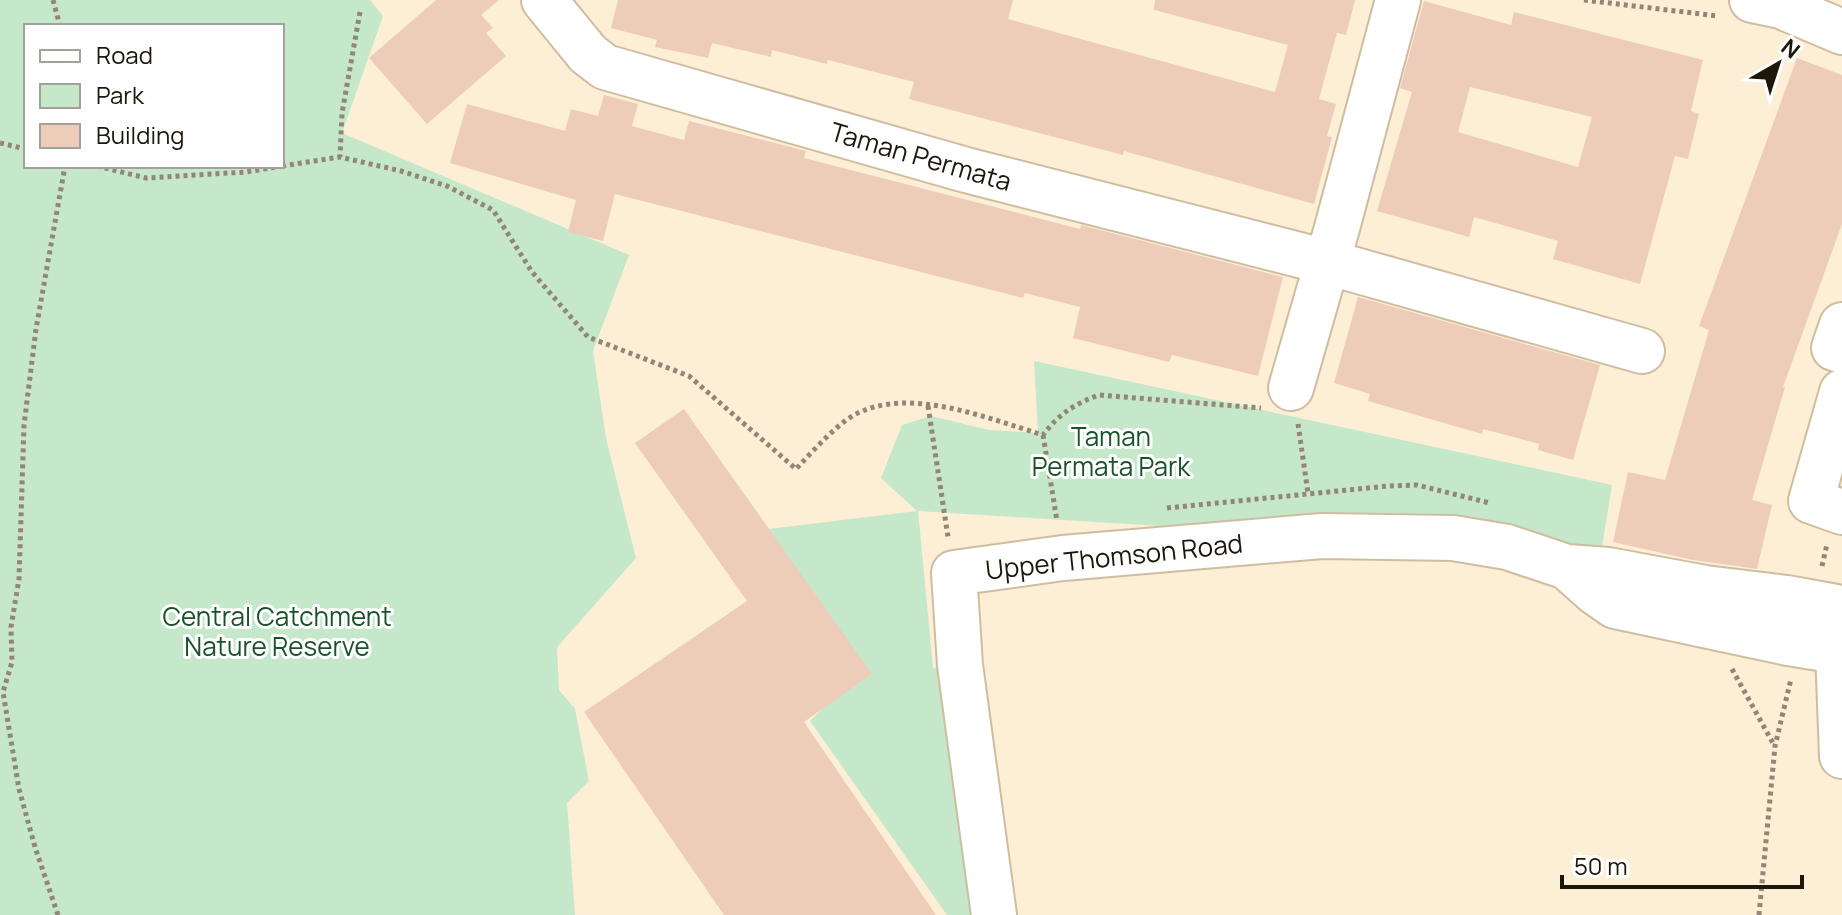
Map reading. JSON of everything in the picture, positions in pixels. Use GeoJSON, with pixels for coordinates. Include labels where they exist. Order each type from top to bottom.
{"type":"FeatureCollection","features":[{"type":"Feature","properties":{"kind":"street"},"geometry":{"type":"LineString","coordinates":[[1294,398],[1327,262],[1398,0]]}},
{"type":"Feature","properties":{"kind":"street","name":"Taman Permata"},"geometry":{"type":"LineString","coordinates":[[553,5],[588,54],[605,67],[966,170],[1327,262],[1642,351]]}},
{"type":"Feature","properties":{"kind":"street"},"geometry":{"type":"LineString","coordinates":[[1762,6],[1842,32]]}},
{"type":"Feature","properties":{"kind":"street"},"geometry":{"type":"LineString","coordinates":[[1842,325],[1834,348],[1842,351]]}},
{"type":"Feature","properties":{"kind":"street"},"geometry":{"type":"LineString","coordinates":[[1838,510],[1811,501],[1842,392]]}},
{"type":"Feature","properties":{"kind":"street","name":"Upper Thomson Road"},"geometry":{"type":"LineString","coordinates":[[994,915],[960,665],[951,555],[1063,531],[1470,540],[1507,547],[1567,567],[1608,570],[1824,605]]}},
{"type":"Feature","properties":{"kind":"street","name":"Upper Thomson Road"},"geometry":{"type":"LineString","coordinates":[[1567,567],[1615,606],[1827,642]]}},
{"type":"Feature","properties":{"kind":"street"},"geometry":{"type":"LineString","coordinates":[[1827,642],[1842,756]]}},
{"type":"Feature","properties":{"kind":"path"},"geometry":{"type":"LineString","coordinates":[[53,0],[59,24]]}},
{"type":"Feature","properties":{"kind":"path"},"geometry":{"type":"LineString","coordinates":[[1584,0],[1762,6]]}},
{"type":"Feature","properties":{"kind":"path"},"geometry":{"type":"LineString","coordinates":[[340,157],[342,113],[360,12]]}},
{"type":"Feature","properties":{"kind":"path"},"geometry":{"type":"LineString","coordinates":[[0,143],[24,149]]}},
{"type":"Feature","properties":{"kind":"path"},"geometry":{"type":"LineString","coordinates":[[284,166],[340,157],[401,171],[447,186],[493,210],[532,272],[588,337],[689,376],[796,469],[847,419],[872,407],[899,402],[961,411],[1043,435]]}},
{"type":"Feature","properties":{"kind":"path"},"geometry":{"type":"LineString","coordinates":[[58,915],[19,789],[3,692],[12,662],[11,627],[19,579],[24,425],[36,329],[65,168]]}},
{"type":"Feature","properties":{"kind":"path"},"geometry":{"type":"LineString","coordinates":[[105,168],[146,178],[270,168]]}},
{"type":"Feature","properties":{"kind":"path"},"geometry":{"type":"LineString","coordinates":[[1063,531],[1043,435],[1057,417],[1077,402],[1099,395],[1285,410],[1294,398]]}},
{"type":"Feature","properties":{"kind":"path"},"geometry":{"type":"LineString","coordinates":[[1294,398],[1315,538]]}},
{"type":"Feature","properties":{"kind":"path"},"geometry":{"type":"LineString","coordinates":[[928,406],[951,555]]}},
{"type":"Feature","properties":{"kind":"path"},"geometry":{"type":"LineString","coordinates":[[1154,509],[1308,492],[1417,485],[1496,505]]}},
{"type":"Feature","properties":{"kind":"path"},"geometry":{"type":"LineString","coordinates":[[1824,605],[1821,574],[1838,510]]}},
{"type":"Feature","properties":{"kind":"path"},"geometry":{"type":"LineString","coordinates":[[1759,915],[1775,746],[1827,642]]}},
{"type":"Feature","properties":{"kind":"path"},"geometry":{"type":"LineString","coordinates":[[1730,665],[1775,746]]}},
{"type":"Feature","properties":{"kind":"green space","name":"Central Catchment Nature Reserve"},"geometry":{"type":"Polygon","coordinates":[[[0,0],[370,0],[383,16],[342,133],[629,255],[593,351],[606,438],[636,558],[558,646],[557,651],[559,690],[575,709],[589,781],[567,803],[575,915],[0,915],[0,0]]]}},
{"type":"Feature","properties":{"kind":"green space","name":"Taman Permata Park"},"geometry":{"type":"Polygon","coordinates":[[[1034,361],[1612,485],[1600,559],[1322,536],[918,511],[933,668],[960,665],[994,915],[947,915],[810,721],[823,708],[769,529],[917,511],[881,478],[902,425],[931,416],[989,430],[1038,433],[1034,361]]]}},
{"type":"Feature","properties":{"kind":"building"},"geometry":{"type":"Polygon","coordinates":[[[436,0],[499,0],[481,15],[493,28],[486,33],[506,56],[427,124],[369,58],[436,0]]]}},
{"type":"Feature","properties":{"kind":"building"},"geometry":{"type":"Polygon","coordinates":[[[618,0],[1013,0],[1008,19],[1275,92],[1288,45],[1154,10],[1155,0],[1355,0],[1346,35],[1337,33],[1319,99],[1336,104],[1327,136],[1332,137],[1314,204],[1124,151],[1123,155],[909,99],[914,82],[828,60],[827,64],[772,50],[771,57],[712,43],[708,58],[655,47],[657,40],[611,28],[618,0]]]}},
{"type":"Feature","properties":{"kind":"building"},"geometry":{"type":"Polygon","coordinates":[[[1424,1],[1511,25],[1514,12],[1703,60],[1691,111],[1699,114],[1688,159],[1675,156],[1640,284],[1553,259],[1558,241],[1474,217],[1469,237],[1377,211],[1412,92],[1400,88],[1424,1]],[[1470,87],[1458,132],[1578,167],[1592,117],[1470,87]]]}},
{"type":"Feature","properties":{"kind":"building"},"geometry":{"type":"Polygon","coordinates":[[[1797,58],[1842,75],[1842,224],[1783,387],[1752,500],[1772,505],[1757,569],[1693,560],[1613,542],[1628,472],[1665,480],[1709,330],[1699,326],[1797,58]]]}},
{"type":"Feature","properties":{"kind":"building"},"geometry":{"type":"Polygon","coordinates":[[[604,95],[638,104],[632,126],[684,140],[689,121],[806,151],[804,158],[1283,277],[1258,376],[1172,355],[1169,362],[1073,338],[1080,307],[1025,293],[1023,298],[615,194],[603,241],[568,232],[576,200],[450,163],[467,104],[565,131],[571,109],[598,116],[604,95]]]}},
{"type":"Feature","properties":{"kind":"building"},"geometry":{"type":"Polygon","coordinates":[[[1358,297],[1600,365],[1573,460],[1538,450],[1539,444],[1483,429],[1482,434],[1368,401],[1370,394],[1334,383],[1358,297]]]}},
{"type":"Feature","properties":{"kind":"building"},"geometry":{"type":"Polygon","coordinates":[[[684,409],[872,674],[804,722],[936,915],[724,915],[584,712],[747,601],[635,443],[684,409]]]}}]}
